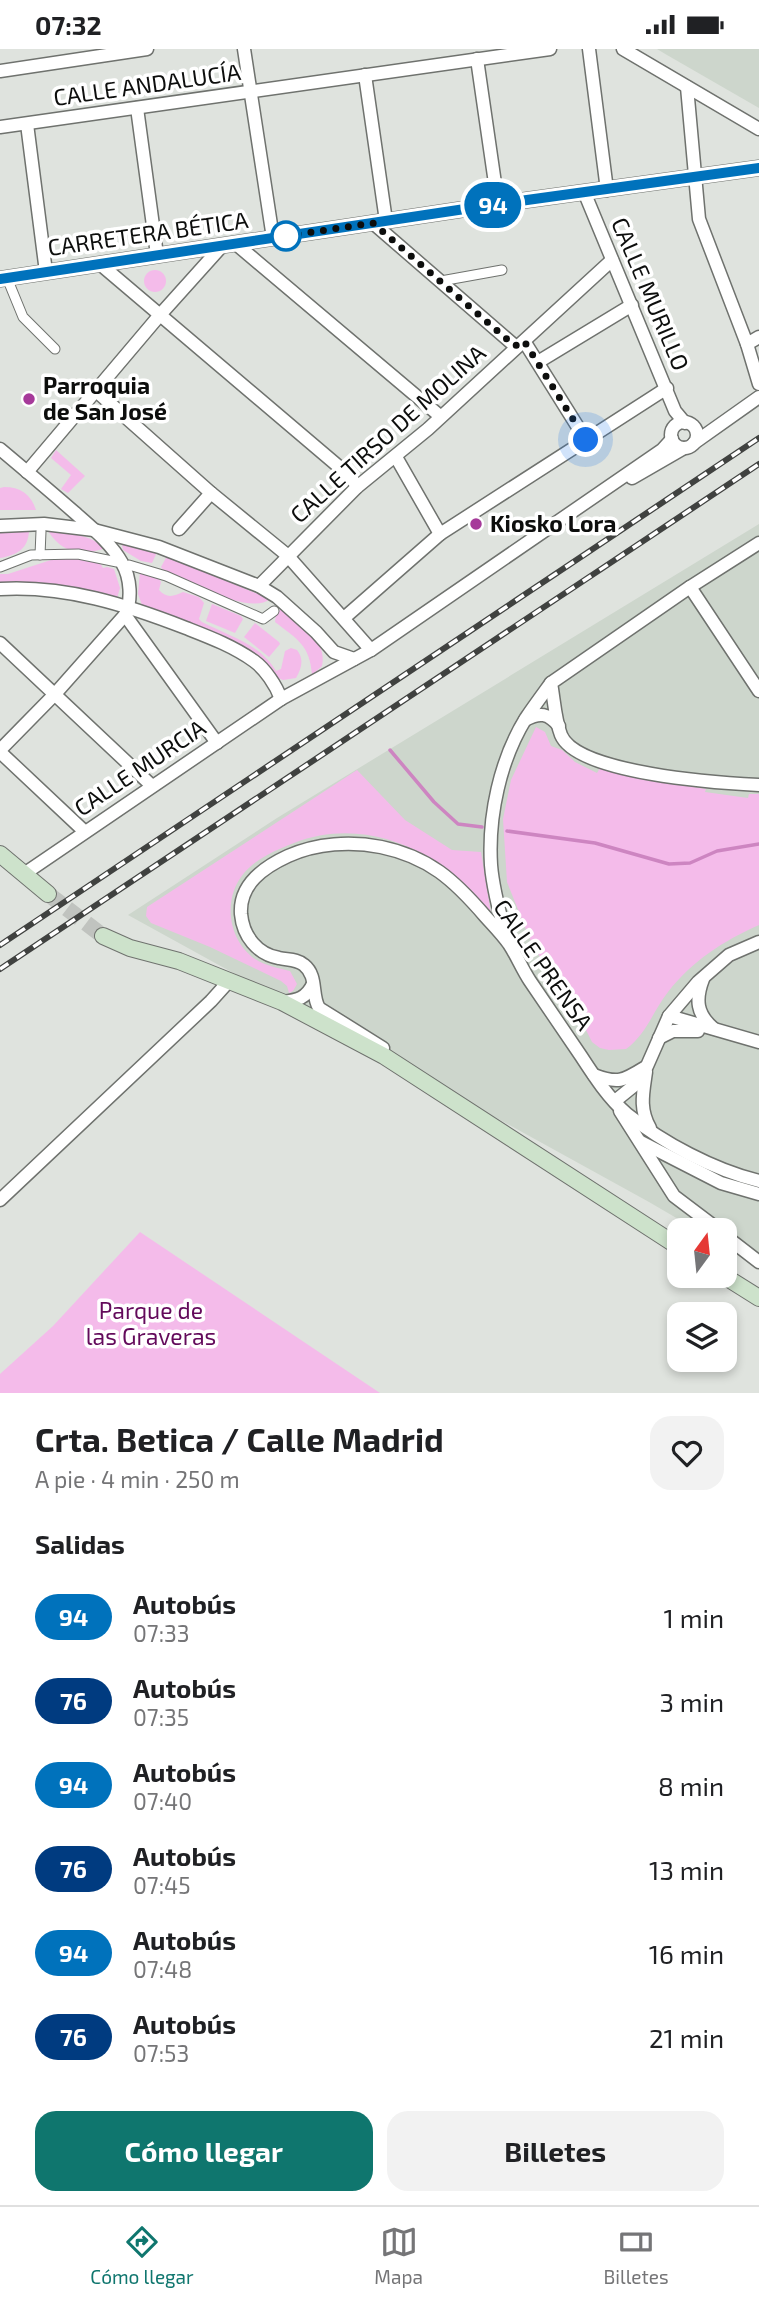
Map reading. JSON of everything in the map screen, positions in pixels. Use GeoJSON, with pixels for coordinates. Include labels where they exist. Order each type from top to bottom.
{"type":"FeatureCollection","features":[{"type":"Feature","properties":{"kind":"main road"},"geometry":{"type":"LineString","coordinates":[[0,854],[48,894]]}},
{"type":"Feature","properties":{"kind":"main road"},"geometry":{"type":"LineString","coordinates":[[103,936],[130,948],[179,961],[282,1002],[400,1066],[667,1239]]}},
{"type":"Feature","properties":{"kind":"main road"},"geometry":{"type":"LineString","coordinates":[[737,1284],[759,1298]]}},
{"type":"Feature","properties":{"kind":"street"},"geometry":{"type":"LineString","coordinates":[[0,71],[146,49]]}},
{"type":"Feature","properties":{"kind":"street"},"geometry":{"type":"LineString","coordinates":[[244,49],[273,238]]}},
{"type":"Feature","properties":{"kind":"street","name":"CALLE ANDALUCÍA"},"geometry":{"type":"LineString","coordinates":[[0,127],[550,49]]}},
{"type":"Feature","properties":{"kind":"street"},"geometry":{"type":"LineString","coordinates":[[589,49],[607,190]]}},
{"type":"Feature","properties":{"kind":"street"},"geometry":{"type":"LineString","coordinates":[[623,49],[759,130]]}},
{"type":"Feature","properties":{"kind":"street"},"geometry":{"type":"LineString","coordinates":[[477,59],[498,204]]}},
{"type":"Feature","properties":{"kind":"street"},"geometry":{"type":"LineString","coordinates":[[365,75],[379,222],[440,281],[520,344],[538,362],[586,440]]}},
{"type":"Feature","properties":{"kind":"street"},"geometry":{"type":"LineString","coordinates":[[687,87],[699,219],[747,344],[759,384]]}},
{"type":"Feature","properties":{"kind":"street"},"geometry":{"type":"LineString","coordinates":[[137,108],[157,255]]}},
{"type":"Feature","properties":{"kind":"street"},"geometry":{"type":"LineString","coordinates":[[27,124],[46,272]]}},
{"type":"Feature","properties":{"kind":"street","name":"CARRETERA BÉTICA"},"geometry":{"type":"LineString","coordinates":[[4,278],[498,204],[694,178],[758,166]]}},
{"type":"Feature","properties":{"kind":"street","name":"CALLE MURILLO"},"geometry":{"type":"LineString","coordinates":[[585,194],[675,411],[685,425]]}},
{"type":"Feature","properties":{"kind":"street"},"geometry":{"type":"LineString","coordinates":[[236,244],[440,417]]}},
{"type":"Feature","properties":{"kind":"street"},"geometry":{"type":"LineString","coordinates":[[27,472],[220,247]]}},
{"type":"Feature","properties":{"kind":"street"},"geometry":{"type":"LineString","coordinates":[[191,251],[200,270]]}},
{"type":"Feature","properties":{"kind":"street","name":"CALLE TIRSO DE MOLINA"},"geometry":{"type":"LineString","coordinates":[[258,586],[357,487],[396,457],[612,260]]}},
{"type":"Feature","properties":{"kind":"street"},"geometry":{"type":"LineString","coordinates":[[100,264],[351,477],[357,487]]}},
{"type":"Feature","properties":{"kind":"street"},"geometry":{"type":"LineString","coordinates":[[440,281],[502,270]]}},
{"type":"Feature","properties":{"kind":"street"},"geometry":{"type":"LineString","coordinates":[[4,278],[23,317],[55,349]]}},
{"type":"Feature","properties":{"kind":"street"},"geometry":{"type":"LineString","coordinates":[[538,362],[632,305]]}},
{"type":"Feature","properties":{"kind":"street"},"geometry":{"type":"LineString","coordinates":[[747,344],[759,337]]}},
{"type":"Feature","properties":{"kind":"street"},"geometry":{"type":"LineString","coordinates":[[344,618],[440,534],[667,388]]}},
{"type":"Feature","properties":{"kind":"street"},"geometry":{"type":"LineString","coordinates":[[95,390],[211,493],[287,555],[371,650]]}},
{"type":"Feature","properties":{"kind":"street"},"geometry":{"type":"LineString","coordinates":[[558,519],[689,445],[759,397]]}},
{"type":"Feature","properties":{"kind":"street"},"geometry":{"type":"LineString","coordinates":[[685,425],[696,436],[689,445],[677,446],[671,432],[685,425],[712,428]]}},
{"type":"Feature","properties":{"kind":"street"},"geometry":{"type":"LineString","coordinates":[[558,519],[662,450],[672,439]]}},
{"type":"Feature","properties":{"kind":"street"},"geometry":{"type":"LineString","coordinates":[[0,449],[94,530],[123,564]]}},
{"type":"Feature","properties":{"kind":"street"},"geometry":{"type":"LineString","coordinates":[[396,457],[440,534]]}},
{"type":"Feature","properties":{"kind":"street"},"geometry":{"type":"LineString","coordinates":[[179,529],[211,493]]}},
{"type":"Feature","properties":{"kind":"street"},"geometry":{"type":"LineString","coordinates":[[58,526],[66,518],[66,505]]}},
{"type":"Feature","properties":{"kind":"street","name":"CALLE MURCIA"},"geometry":{"type":"LineString","coordinates":[[23,874],[151,785],[217,743],[279,694],[308,684],[371,650],[558,519]]}},
{"type":"Feature","properties":{"kind":"street"},"geometry":{"type":"LineString","coordinates":[[0,526],[58,526],[94,530],[159,547],[258,586],[292,611],[334,652],[354,659]]}},
{"type":"Feature","properties":{"kind":"street"},"geometry":{"type":"LineString","coordinates":[[40,555],[41,531]]}},
{"type":"Feature","properties":{"kind":"street"},"geometry":{"type":"LineString","coordinates":[[120,536],[119,550],[129,588],[128,611],[217,743]]}},
{"type":"Feature","properties":{"kind":"street"},"geometry":{"type":"LineString","coordinates":[[508,944],[496,900],[491,864],[494,803],[508,758],[525,720],[551,683],[759,543]]}},
{"type":"Feature","properties":{"kind":"street"},"geometry":{"type":"LineString","coordinates":[[0,567],[31,555],[78,554],[166,576],[263,619],[274,611]]}},
{"type":"Feature","properties":{"kind":"street"},"geometry":{"type":"LineString","coordinates":[[690,587],[759,691]]}},
{"type":"Feature","properties":{"kind":"street"},"geometry":{"type":"LineString","coordinates":[[0,589],[26,588],[77,595],[229,646],[256,662],[279,694]]}},
{"type":"Feature","properties":{"kind":"street"},"geometry":{"type":"LineString","coordinates":[[84,831],[0,751],[55,694],[128,611]]}},
{"type":"Feature","properties":{"kind":"street"},"geometry":{"type":"LineString","coordinates":[[0,643],[151,785]]}},
{"type":"Feature","properties":{"kind":"street"},"geometry":{"type":"LineString","coordinates":[[325,644],[330,673]]}},
{"type":"Feature","properties":{"kind":"street"},"geometry":{"type":"LineString","coordinates":[[551,683],[562,737],[584,756],[610,765],[703,782],[758,785]]}},
{"type":"Feature","properties":{"kind":"street"},"geometry":{"type":"LineString","coordinates":[[525,720],[545,714],[559,726]]}},
{"type":"Feature","properties":{"kind":"street","name":"CALLE PRENSA"},"geometry":{"type":"LineString","coordinates":[[400,1066],[391,1053],[319,1008],[314,1000],[312,974],[304,964],[270,956],[258,949],[244,931],[241,908],[244,892],[254,878],[282,859],[302,850],[351,843],[392,849],[444,873],[458,885],[508,944],[594,1075],[615,1101]]}},
{"type":"Feature","properties":{"kind":"street"},"geometry":{"type":"LineString","coordinates":[[615,1101],[636,1084],[669,1016],[704,977],[729,955],[759,943]]}},
{"type":"Feature","properties":{"kind":"street"},"geometry":{"type":"LineString","coordinates":[[704,977],[698,1007],[703,1019],[716,1031]]}},
{"type":"Feature","properties":{"kind":"street"},"geometry":{"type":"LineString","coordinates":[[0,1200],[229,981]]}},
{"type":"Feature","properties":{"kind":"street"},"geometry":{"type":"LineString","coordinates":[[282,1002],[303,998],[313,984]]}},
{"type":"Feature","properties":{"kind":"street"},"geometry":{"type":"LineString","coordinates":[[669,1016],[759,1042]]}},
{"type":"Feature","properties":{"kind":"street"},"geometry":{"type":"LineString","coordinates":[[659,1038],[673,1031],[716,1031]]}},
{"type":"Feature","properties":{"kind":"street"},"geometry":{"type":"LineString","coordinates":[[594,1075],[617,1081],[626,1079],[647,1066]]}},
{"type":"Feature","properties":{"kind":"street"},"geometry":{"type":"LineString","coordinates":[[647,1066],[642,1103],[643,1115],[650,1129]]}},
{"type":"Feature","properties":{"kind":"street"},"geometry":{"type":"LineString","coordinates":[[615,1101],[627,1114],[683,1151],[759,1181]]}},
{"type":"Feature","properties":{"kind":"street"},"geometry":{"type":"LineString","coordinates":[[615,1101],[674,1196],[703,1218]]}},
{"type":"Feature","properties":{"kind":"street"},"geometry":{"type":"LineString","coordinates":[[638,1140],[721,1183],[759,1194]]}},
{"type":"Feature","properties":{"kind":"street"},"geometry":{"type":"LineString","coordinates":[[667,1184],[671,1172],[688,1167]]}},
{"type":"Feature","properties":{"kind":"street"},"geometry":{"type":"LineString","coordinates":[[737,1245],[759,1262]]}},
{"type":"Feature","properties":{"kind":"shaded area"},"geometry":{"type":"Polygon","coordinates":[[[657,49],[759,49],[759,108],[667,55],[657,49]]]}},
{"type":"Feature","properties":{"kind":"shaded area"},"geometry":{"type":"Polygon","coordinates":[[[759,524],[759,1268],[737,1254],[737,1218],[676,1218],[128,915],[277,818],[759,524]]]}},
{"type":"Feature","properties":{"kind":"green space"},"geometry":{"type":"Polygon","coordinates":[[[155,270],[163,273],[166,281],[163,289],[155,292],[147,289],[144,281],[147,273],[155,270]]]}},
{"type":"Feature","properties":{"kind":"green space"},"geometry":{"type":"Polygon","coordinates":[[[56,450],[85,476],[68,493],[61,489],[71,475],[51,458],[56,450]]]}},
{"type":"Feature","properties":{"kind":"green space"},"geometry":{"type":"Polygon","coordinates":[[[0,488],[15,488],[24,493],[36,510],[0,510],[0,488]]]}},
{"type":"Feature","properties":{"kind":"green space"},"geometry":{"type":"Polygon","coordinates":[[[29,531],[24,547],[12,555],[0,558],[0,532],[29,531]]]}},
{"type":"Feature","properties":{"kind":"green space"},"geometry":{"type":"Polygon","coordinates":[[[48,531],[85,537],[106,548],[88,552],[66,549],[48,531]]]}},
{"type":"Feature","properties":{"kind":"green space"},"geometry":{"type":"Polygon","coordinates":[[[124,543],[157,552],[152,563],[141,561],[123,550],[124,543]]]}},
{"type":"Feature","properties":{"kind":"green space"},"geometry":{"type":"Polygon","coordinates":[[[167,556],[270,599],[261,603],[248,603],[217,595],[163,570],[161,567],[167,556]]]}},
{"type":"Feature","properties":{"kind":"green space"},"geometry":{"type":"Polygon","coordinates":[[[54,559],[92,559],[103,568],[114,569],[120,588],[117,598],[82,590],[0,584],[0,574],[8,574],[54,559]]]}},
{"type":"Feature","properties":{"kind":"green space"},"geometry":{"type":"Polygon","coordinates":[[[140,572],[157,577],[161,582],[159,590],[165,595],[183,592],[199,597],[204,603],[199,619],[202,622],[253,647],[276,671],[281,669],[285,651],[291,648],[297,650],[301,664],[296,678],[278,678],[142,605],[138,594],[140,572]]]}},
{"type":"Feature","properties":{"kind":"green space"},"geometry":{"type":"Polygon","coordinates":[[[212,604],[241,616],[243,619],[235,633],[206,621],[212,604]]]}},
{"type":"Feature","properties":{"kind":"green space"},"geometry":{"type":"Polygon","coordinates":[[[283,607],[311,633],[321,648],[322,666],[312,675],[308,656],[301,644],[275,622],[276,614],[283,607]]]}},
{"type":"Feature","properties":{"kind":"green space"},"geometry":{"type":"Polygon","coordinates":[[[255,623],[280,644],[269,657],[244,637],[255,623]]]}},
{"type":"Feature","properties":{"kind":"green space"},"geometry":{"type":"Polygon","coordinates":[[[536,727],[545,732],[551,746],[562,750],[575,762],[597,773],[600,768],[706,789],[705,792],[748,798],[749,794],[759,794],[759,925],[721,945],[687,971],[668,992],[639,1037],[626,1049],[609,1050],[592,1042],[578,1014],[549,973],[529,937],[507,882],[503,819],[511,780],[536,727]]]}},
{"type":"Feature","properties":{"kind":"green space"},"geometry":{"type":"Polygon","coordinates":[[[357,770],[405,820],[452,850],[481,852],[491,914],[452,874],[429,858],[404,845],[350,833],[322,835],[294,843],[255,863],[237,883],[231,919],[239,941],[255,959],[290,971],[297,984],[289,993],[287,986],[281,981],[210,947],[151,923],[146,916],[147,907],[357,770]]]}},
{"type":"Feature","properties":{"kind":"green space","name":"Parque de las Graveras"},"geometry":{"type":"Polygon","coordinates":[[[140,1232],[380,1393],[0,1393],[0,1374],[53,1326],[140,1232]]]}},
{"type":"Feature","properties":{"kind":"waterway"},"geometry":{"type":"LineString","coordinates":[[390,750],[434,802],[458,824],[482,827]]}},
{"type":"Feature","properties":{"kind":"waterway"},"geometry":{"type":"LineString","coordinates":[[507,831],[595,843],[669,864],[690,863],[717,851],[759,844]]}},
{"type":"Feature","properties":{"kind":"tunnel"},"geometry":{"type":"LineString","coordinates":[[48,894],[103,936]]}},
{"type":"Feature","properties":{"kind":"railway"},"geometry":{"type":"LineString","coordinates":[[0,945],[759,438]]}},
{"type":"Feature","properties":{"kind":"railway"},"geometry":{"type":"LineString","coordinates":[[0,969],[759,464]]}},
{"type":"Feature","properties":{"kind":"bus line","name":"94"},"geometry":{"type":"LineString","coordinates":[[0,279],[498,204],[759,168]]}},
{"type":"Feature","properties":{"kind":"place","name":"Parroquia de San José"},"geometry":{"type":"Point","coordinates":[29,399]}},
{"type":"Feature","properties":{"kind":"place","name":"Kiosko Lora"},"geometry":{"type":"Point","coordinates":[476,524]}},
{"type":"Feature","properties":{"kind":"route"},"geometry":{"type":"LineString","coordinates":[[286,236],[373,223],[515,346],[524,341],[586,440]]}}]}
